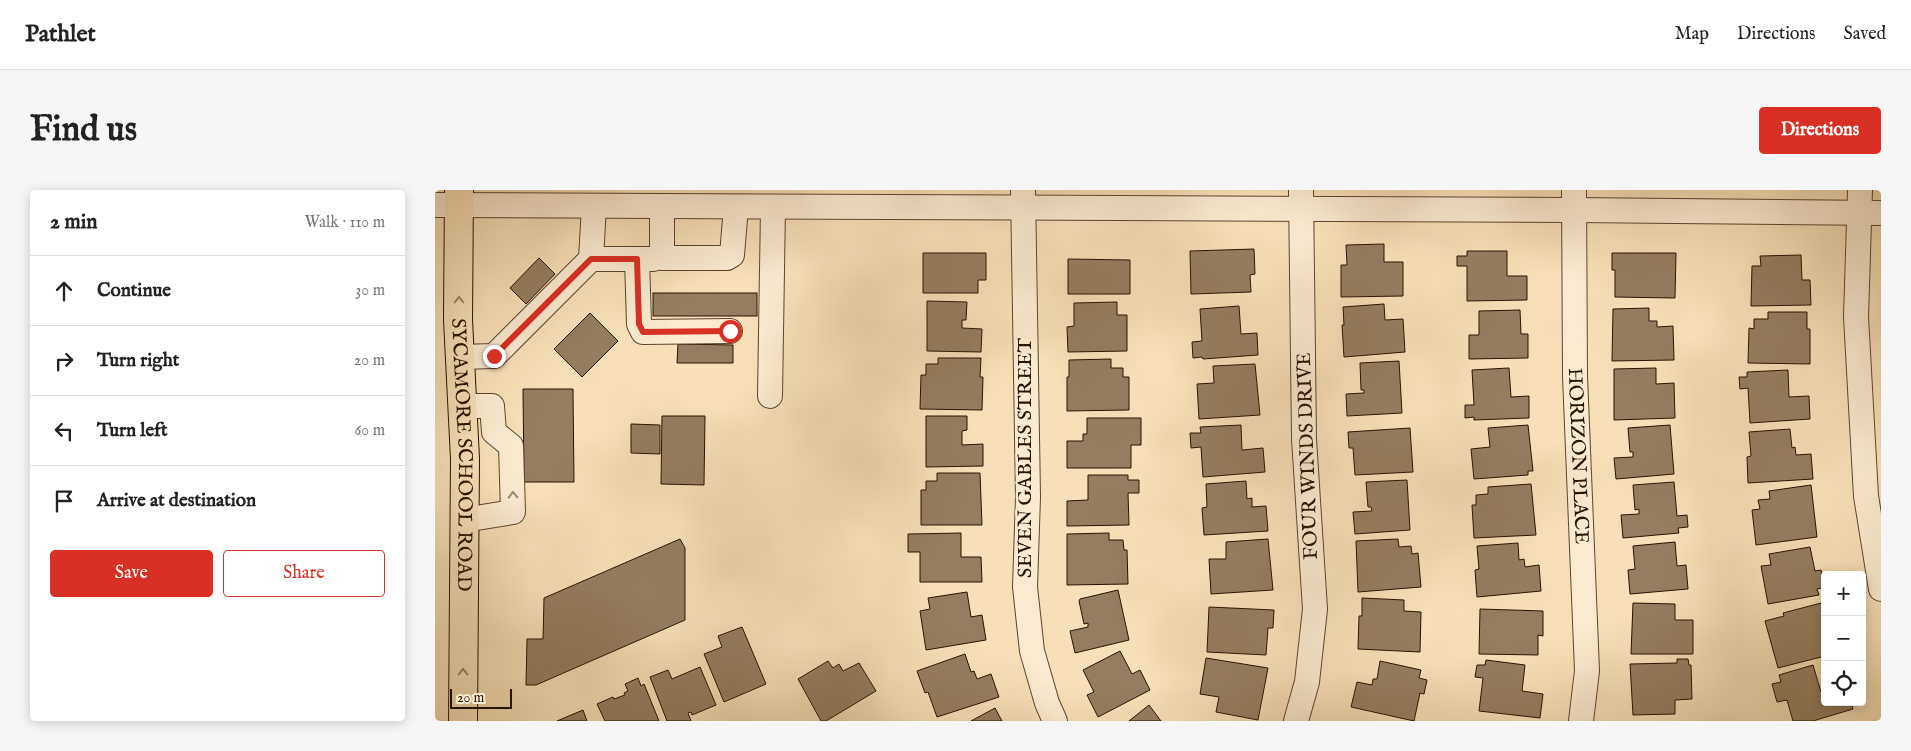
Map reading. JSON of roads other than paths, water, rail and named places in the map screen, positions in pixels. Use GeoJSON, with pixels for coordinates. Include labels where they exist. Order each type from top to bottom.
{"type":"FeatureCollection","features":[{"type":"Feature","properties":{"kind":"main road","name":"SYCAMORE SCHOOL ROAD"},"geometry":{"type":"LineString","coordinates":[[451,200],[459,320],[465,459],[463,721]]}},
{"type":"Feature","properties":{"kind":"street"},"geometry":{"type":"LineString","coordinates":[[451,200],[594,206],[648,201],[736,207],[1023,199],[1574,200],[1867,205],[1856,317],[1866,496],[1881,588]]}},
{"type":"Feature","properties":{"kind":"street","name":"SEVEN GABLES STREET"},"geometry":{"type":"LineString","coordinates":[[1023,199],[1028,498],[1025,587],[1033,651],[1047,703],[1055,721]]}},
{"type":"Feature","properties":{"kind":"street","name":"FOUR WINDS DRIVE"},"geometry":{"type":"LineString","coordinates":[[1296,721],[1307,682],[1315,609],[1305,438],[1301,199]]}},
{"type":"Feature","properties":{"kind":"street","name":"HORIZON PLACE"},"geometry":{"type":"LineString","coordinates":[[1574,200],[1575,376],[1587,671],[1581,721]]}},
{"type":"Feature","properties":{"kind":"street"},"geometry":{"type":"LineString","coordinates":[[648,201],[662,258]]}},
{"type":"Feature","properties":{"kind":"street"},"geometry":{"type":"LineString","coordinates":[[460,357],[494,356],[591,259],[594,206]]}},
{"type":"Feature","properties":{"kind":"street"},"geometry":{"type":"LineString","coordinates":[[591,259],[727,258],[732,255],[736,207]]}},
{"type":"Feature","properties":{"kind":"street"},"geometry":{"type":"LineString","coordinates":[[770,396],[773,207]]}},
{"type":"Feature","properties":{"kind":"street"},"geometry":{"type":"LineString","coordinates":[[637,259],[639,324],[643,332],[730,331]]}},
{"type":"Feature","properties":{"kind":"street"},"geometry":{"type":"LineString","coordinates":[[462,406],[492,406],[494,432],[511,446],[513,512],[464,520]]}}]}
